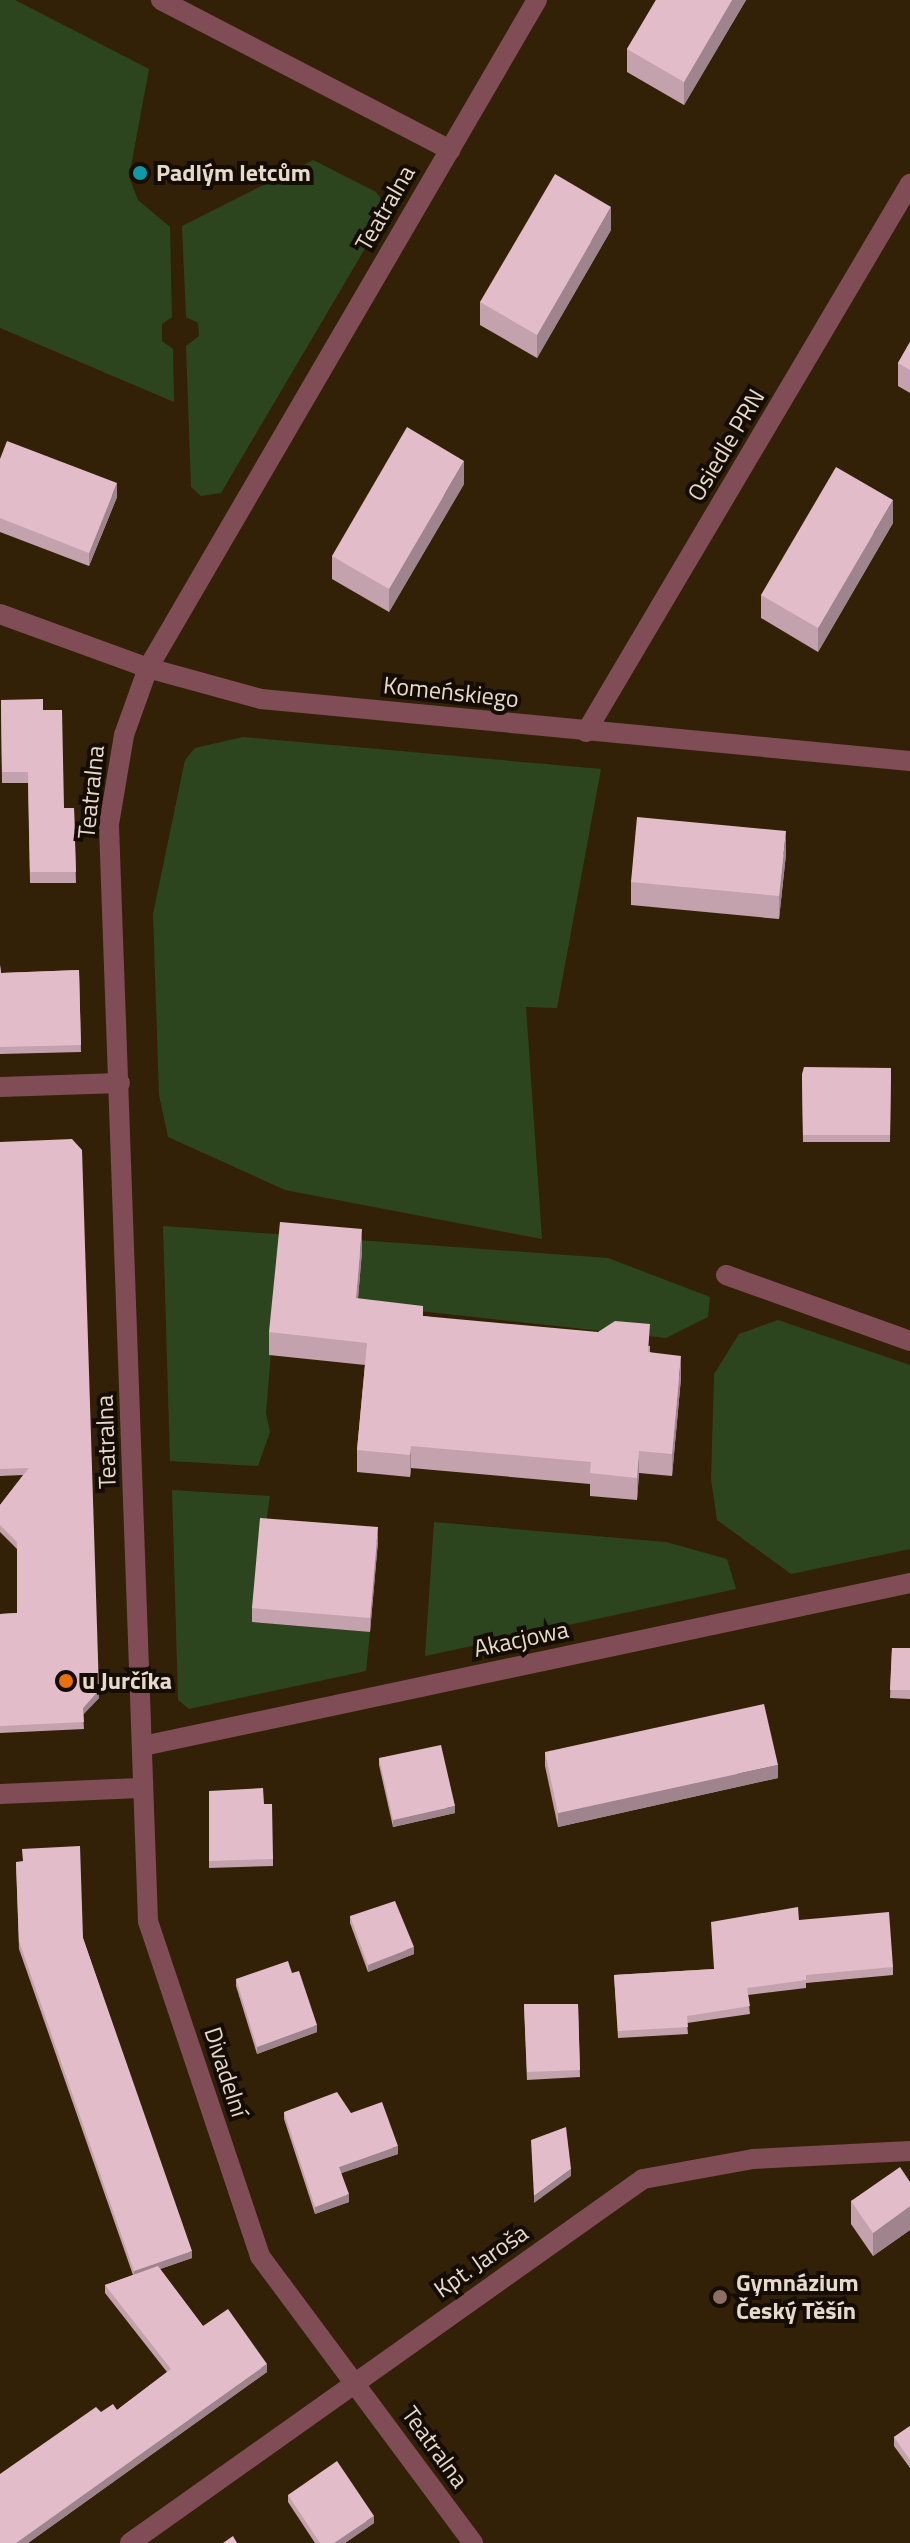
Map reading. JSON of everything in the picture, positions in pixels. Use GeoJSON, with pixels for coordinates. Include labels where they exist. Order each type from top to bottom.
{"type":"FeatureCollection","features":[{"type":"Feature","properties":{"kind":"street"},"geometry":{"type":"LineString","coordinates":[[161,0],[450,150]]}},
{"type":"Feature","properties":{"kind":"street","name":"Teatralna"},"geometry":{"type":"LineString","coordinates":[[143,1746],[109,824],[124,735],[148,668],[537,0]]}},
{"type":"Feature","properties":{"kind":"street","name":"Osiedle PRN"},"geometry":{"type":"LineString","coordinates":[[586,732],[910,184]]}},
{"type":"Feature","properties":{"kind":"street","name":"Komeńskiego"},"geometry":{"type":"LineString","coordinates":[[0,614],[148,668],[261,699],[910,761]]}},
{"type":"Feature","properties":{"kind":"street"},"geometry":{"type":"LineString","coordinates":[[0,1087],[120,1083]]}},
{"type":"Feature","properties":{"kind":"street"},"geometry":{"type":"LineString","coordinates":[[726,1275],[910,1341]]}},
{"type":"Feature","properties":{"kind":"street","name":"Akacjowa"},"geometry":{"type":"LineString","coordinates":[[143,1746],[910,1583]]}},
{"type":"Feature","properties":{"kind":"street","name":"Divadelní"},"geometry":{"type":"LineString","coordinates":[[143,1746],[140,1788],[148,1921],[260,2256],[355,2382]]}},
{"type":"Feature","properties":{"kind":"street"},"geometry":{"type":"LineString","coordinates":[[0,1794],[140,1788]]}},
{"type":"Feature","properties":{"kind":"street","name":"Kpt. Jaroša"},"geometry":{"type":"LineString","coordinates":[[130,2543],[643,2179],[753,2159],[910,2151]]}},
{"type":"Feature","properties":{"kind":"street","name":"Teatralna"},"geometry":{"type":"LineString","coordinates":[[355,2382],[473,2543]]}},
{"type":"Feature","properties":{"kind":"green space"},"geometry":{"type":"Polygon","coordinates":[[[0,0],[15,0],[149,69],[129,177],[138,200],[170,227],[172,317],[162,324],[162,341],[173,349],[174,402],[0,328],[0,0]]]}},
{"type":"Feature","properties":{"kind":"green space"},"geometry":{"type":"Polygon","coordinates":[[[313,160],[376,192],[384,203],[383,218],[221,493],[201,496],[191,487],[186,346],[199,336],[198,323],[186,317],[182,226],[313,160]]]}},
{"type":"Feature","properties":{"kind":"green space"},"geometry":{"type":"Polygon","coordinates":[[[243,737],[601,769],[557,1008],[526,1007],[542,1239],[285,1190],[168,1137],[159,1095],[153,914],[185,760],[195,748],[243,737]]]}},
{"type":"Feature","properties":{"kind":"green space"},"geometry":{"type":"Polygon","coordinates":[[[163,1226],[608,1258],[710,1297],[708,1317],[666,1338],[374,1306],[357,1313],[280,1244],[266,1413],[270,1432],[258,1466],[170,1461],[163,1226]]]}},
{"type":"Feature","properties":{"kind":"green space"},"geometry":{"type":"Polygon","coordinates":[[[778,1320],[910,1365],[910,1549],[791,1574],[717,1520],[711,1479],[714,1374],[739,1334],[778,1320]]]}},
{"type":"Feature","properties":{"kind":"green space"},"geometry":{"type":"Polygon","coordinates":[[[172,1490],[270,1496],[252,1622],[370,1632],[366,1671],[189,1709],[178,1700],[172,1490]]]}},
{"type":"Feature","properties":{"kind":"green space"},"geometry":{"type":"Polygon","coordinates":[[[434,1522],[666,1542],[727,1559],[736,1589],[425,1656],[434,1522]]]}},
{"type":"Feature","properties":{"kind":"building"},"geometry":{"type":"Polygon","coordinates":[[[656,0],[732,0],[684,82],[627,49],[656,0]]]}},
{"type":"Feature","properties":{"kind":"building"},"geometry":{"type":"Polygon","coordinates":[[[555,174],[611,207],[537,335],[480,302],[555,174]]]}},
{"type":"Feature","properties":{"kind":"building"},"geometry":{"type":"Polygon","coordinates":[[[910,342],[910,370],[898,363],[910,342]]]}},
{"type":"Feature","properties":{"kind":"building"},"geometry":{"type":"Polygon","coordinates":[[[407,427],[464,461],[389,589],[332,556],[407,427]]]}},
{"type":"Feature","properties":{"kind":"building"},"geometry":{"type":"Polygon","coordinates":[[[7,441],[117,483],[89,553],[0,518],[0,459],[7,441]]]}},
{"type":"Feature","properties":{"kind":"building"},"geometry":{"type":"Polygon","coordinates":[[[836,467],[893,500],[818,628],[761,595],[836,467]]]}},
{"type":"Feature","properties":{"kind":"building"},"geometry":{"type":"Polygon","coordinates":[[[43,699],[43,710],[62,710],[64,808],[74,808],[76,872],[30,872],[28,772],[2,772],[1,700],[43,699]]]}},
{"type":"Feature","properties":{"kind":"building"},"geometry":{"type":"Polygon","coordinates":[[[637,817],[786,831],[779,896],[631,882],[637,817]]]}},
{"type":"Feature","properties":{"kind":"building"},"geometry":{"type":"Polygon","coordinates":[[[0,965],[1,973],[79,970],[81,1045],[0,1047],[0,965]]]}},
{"type":"Feature","properties":{"kind":"building"},"geometry":{"type":"Polygon","coordinates":[[[804,1067],[891,1068],[890,1135],[803,1135],[804,1067]]]}},
{"type":"Feature","properties":{"kind":"building"},"geometry":{"type":"Polygon","coordinates":[[[72,1139],[82,1150],[99,1690],[83,1708],[84,1722],[0,1726],[0,1614],[17,1613],[17,1542],[0,1525],[0,1505],[29,1468],[0,1469],[0,1142],[72,1139]]]}},
{"type":"Feature","properties":{"kind":"building"},"geometry":{"type":"Polygon","coordinates":[[[280,1222],[362,1229],[356,1298],[423,1306],[423,1316],[598,1332],[615,1321],[650,1324],[648,1352],[681,1356],[672,1454],[639,1451],[637,1478],[590,1473],[591,1462],[411,1446],[410,1455],[357,1450],[367,1343],[269,1332],[280,1222]]]}},
{"type":"Feature","properties":{"kind":"building"},"geometry":{"type":"Polygon","coordinates":[[[260,1518],[378,1527],[370,1618],[252,1608],[260,1518]]]}},
{"type":"Feature","properties":{"kind":"building"},"geometry":{"type":"Polygon","coordinates":[[[892,1648],[910,1648],[910,1690],[890,1690],[892,1648]]]}},
{"type":"Feature","properties":{"kind":"building"},"geometry":{"type":"Polygon","coordinates":[[[764,1704],[778,1765],[558,1813],[545,1752],[764,1704]]]}},
{"type":"Feature","properties":{"kind":"building"},"geometry":{"type":"Polygon","coordinates":[[[441,1745],[455,1806],[393,1820],[379,1758],[441,1745]]]}},
{"type":"Feature","properties":{"kind":"building"},"geometry":{"type":"Polygon","coordinates":[[[263,1788],[264,1804],[272,1804],[273,1859],[209,1861],[209,1791],[263,1788]]]}},
{"type":"Feature","properties":{"kind":"building"},"geometry":{"type":"Polygon","coordinates":[[[80,1846],[83,1938],[192,2251],[134,2271],[19,1941],[16,1862],[23,1861],[22,1849],[80,1846]]]}},
{"type":"Feature","properties":{"kind":"building"},"geometry":{"type":"Polygon","coordinates":[[[395,1901],[414,1947],[368,1965],[350,1916],[395,1901]]]}},
{"type":"Feature","properties":{"kind":"building"},"geometry":{"type":"Polygon","coordinates":[[[798,1907],[799,1920],[889,1912],[893,1967],[806,1975],[806,1980],[747,1988],[750,2006],[687,2016],[688,2027],[618,2031],[614,1975],[714,1969],[711,1922],[798,1907]]]}},
{"type":"Feature","properties":{"kind":"building"},"geometry":{"type":"Polygon","coordinates":[[[288,1961],[292,1973],[299,1971],[317,2025],[257,2047],[236,1979],[288,1961]]]}},
{"type":"Feature","properties":{"kind":"building"},"geometry":{"type":"Polygon","coordinates":[[[524,2004],[578,2004],[580,2070],[527,2072],[524,2004]]]}},
{"type":"Feature","properties":{"kind":"building"},"geometry":{"type":"Polygon","coordinates":[[[337,2092],[351,2113],[382,2102],[398,2146],[339,2167],[349,2194],[315,2207],[284,2112],[337,2092]]]}},
{"type":"Feature","properties":{"kind":"building"},"geometry":{"type":"Polygon","coordinates":[[[566,2127],[571,2169],[534,2196],[531,2140],[566,2127]]]}},
{"type":"Feature","properties":{"kind":"building"},"geometry":{"type":"Polygon","coordinates":[[[900,2167],[910,2182],[910,2206],[873,2233],[851,2201],[900,2167]]]}},
{"type":"Feature","properties":{"kind":"building"},"geometry":{"type":"Polygon","coordinates":[[[158,2266],[203,2326],[228,2309],[267,2364],[16,2543],[0,2543],[0,2474],[96,2407],[101,2412],[113,2404],[117,2410],[171,2369],[105,2285],[158,2266]]]}},
{"type":"Feature","properties":{"kind":"building"},"geometry":{"type":"Polygon","coordinates":[[[910,2426],[910,2460],[894,2437],[910,2426]]]}},
{"type":"Feature","properties":{"kind":"building"},"geometry":{"type":"Polygon","coordinates":[[[337,2461],[374,2516],[334,2543],[320,2543],[288,2495],[337,2461]]]}},
{"type":"Feature","properties":{"kind":"building"},"geometry":{"type":"Polygon","coordinates":[[[233,2536],[237,2543],[223,2543],[233,2536]]]}},
{"type":"Feature","properties":{"kind":"place","name":"Padlým letcům"},"geometry":{"type":"Point","coordinates":[140,173]}},
{"type":"Feature","properties":{"kind":"place","name":"u Jurčíka"},"geometry":{"type":"Point","coordinates":[66,1681]}},
{"type":"Feature","properties":{"kind":"place","name":"Gymnázium Český Těšín"},"geometry":{"type":"Point","coordinates":[720,2297]}}]}
